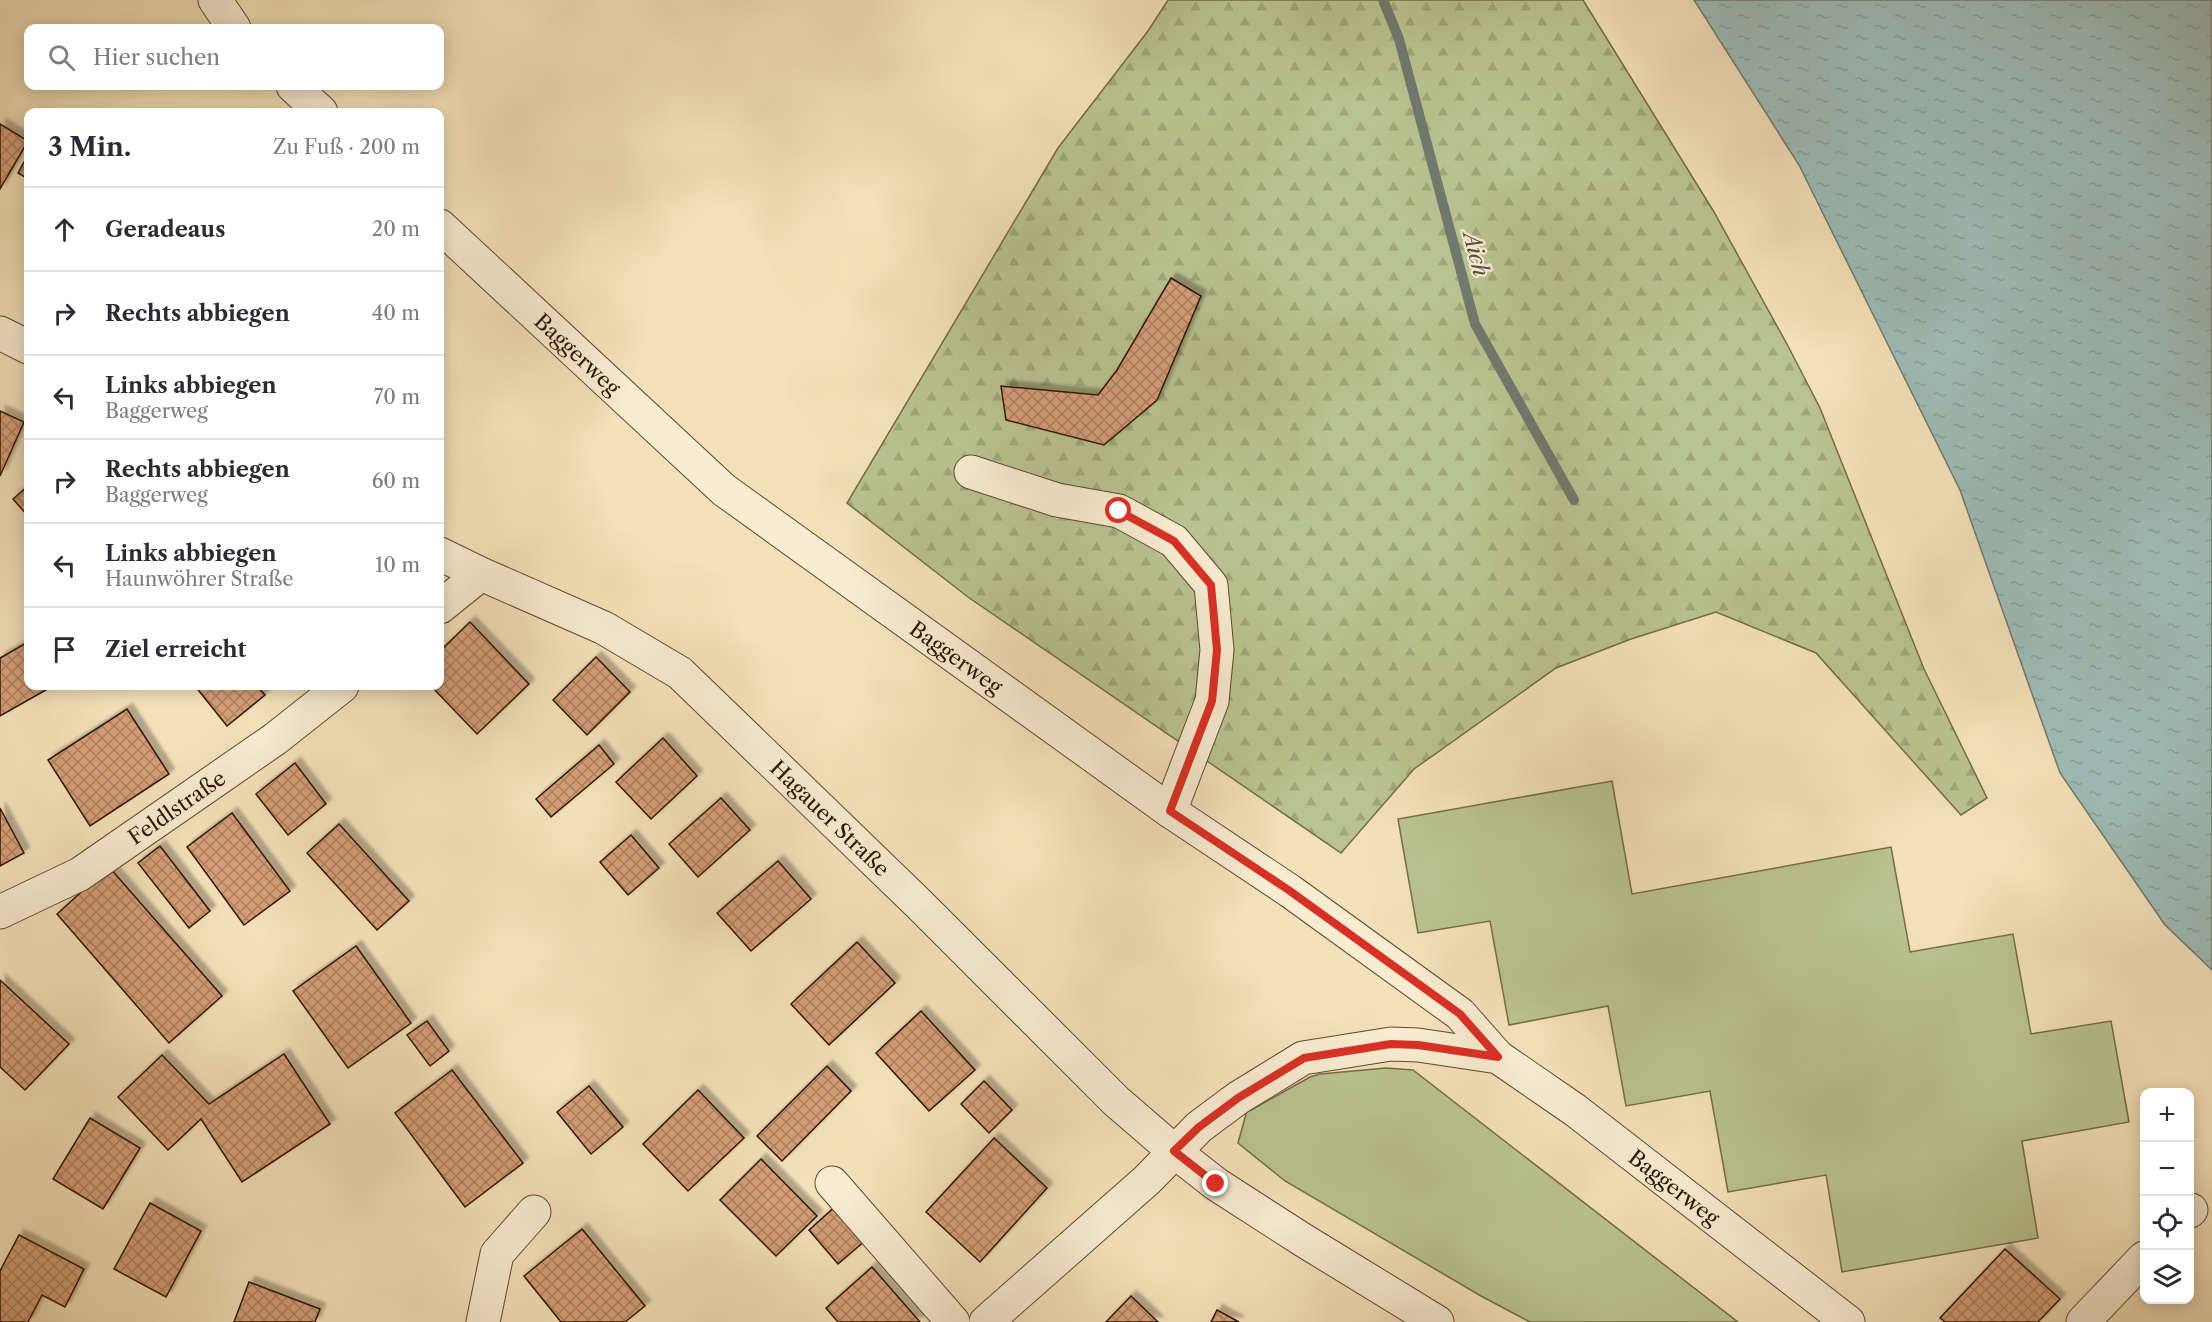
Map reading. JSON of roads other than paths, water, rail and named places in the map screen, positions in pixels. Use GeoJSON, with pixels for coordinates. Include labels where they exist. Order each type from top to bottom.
{"type":"FeatureCollection","features":[{"type":"Feature","properties":{"kind":"street"},"geometry":{"type":"LineString","coordinates":[[215,0],[231,24]]}},
{"type":"Feature","properties":{"kind":"street"},"geometry":{"type":"LineString","coordinates":[[297,90],[317,108]]}},
{"type":"Feature","properties":{"kind":"street","name":"Baggerweg"},"geometry":{"type":"LineString","coordinates":[[444,230],[724,490],[1170,811],[1290,891],[1460,1014],[1498,1057],[1575,1110],[1848,1322]]}},
{"type":"Feature","properties":{"kind":"street"},"geometry":{"type":"LineString","coordinates":[[0,333],[24,345]]}},
{"type":"Feature","properties":{"kind":"street"},"geometry":{"type":"LineString","coordinates":[[971,472],[1057,500],[1119,511],[1174,541],[1211,585],[1217,650],[1212,701],[1170,811]]}},
{"type":"Feature","properties":{"kind":"street","name":"Hagauer Straße"},"geometry":{"type":"LineString","coordinates":[[444,556],[604,628],[680,673],[919,904],[1116,1101],[1174,1151],[1216,1184],[1437,1322]]}},
{"type":"Feature","properties":{"kind":"street"},"geometry":{"type":"LineString","coordinates":[[444,604],[481,574]]}},
{"type":"Feature","properties":{"kind":"street","name":"Feldlstraße"},"geometry":{"type":"LineString","coordinates":[[0,912],[80,874],[275,739],[337,690]]}},
{"type":"Feature","properties":{"kind":"street","name":"Baggerweg"},"geometry":{"type":"LineString","coordinates":[[986,1322],[1147,1180],[1199,1127],[1238,1098],[1304,1058],[1391,1044],[1418,1045],[1498,1057]]}},
{"type":"Feature","properties":{"kind":"street"},"geometry":{"type":"LineString","coordinates":[[832,1183],[953,1322]]}},
{"type":"Feature","properties":{"kind":"street"},"geometry":{"type":"LineString","coordinates":[[483,1322],[497,1254],[534,1212]]}},
{"type":"Feature","properties":{"kind":"street"},"geometry":{"type":"LineString","coordinates":[[2083,1322],[2140,1263]]}},
{"type":"Feature","properties":{"kind":"water"},"geometry":{"type":"Polygon","coordinates":[[[1694,0],[2212,0],[2212,970],[2165,925],[2060,773],[1960,490],[1799,165],[1694,0]]]}},
{"type":"Feature","properties":{"kind":"waterway","name":"Aich"},"geometry":{"type":"LineString","coordinates":[[1383,0],[1399,39],[1475,324],[1574,500]]}}]}
